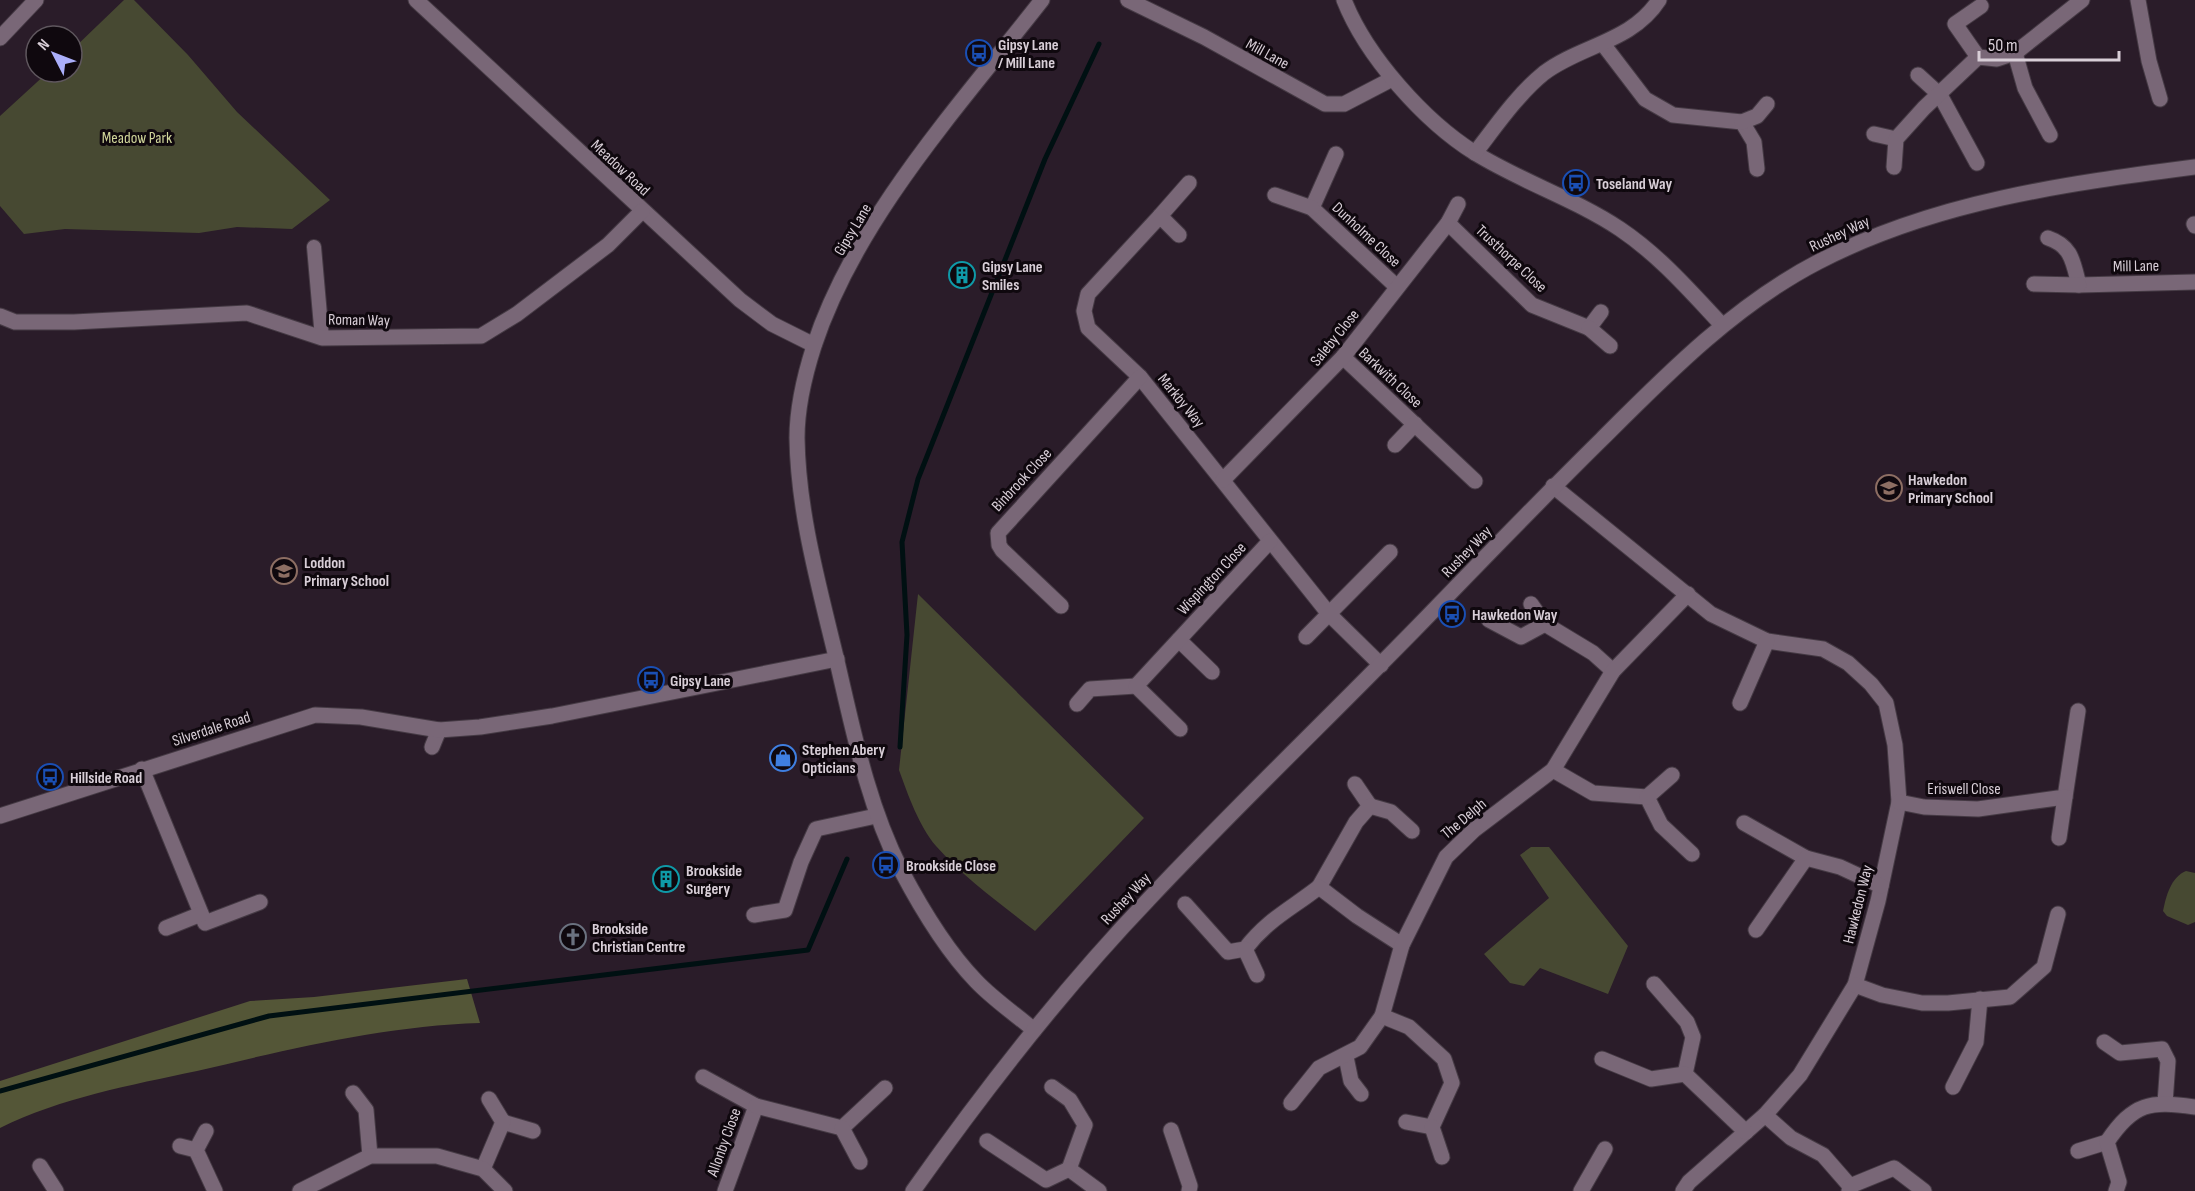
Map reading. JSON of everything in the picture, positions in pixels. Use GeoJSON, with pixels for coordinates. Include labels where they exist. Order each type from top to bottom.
{"type":"FeatureCollection","features":[{"type":"Feature","properties":{"kind":"street"},"geometry":{"type":"LineString","coordinates":[[0,38],[36,0]]}},
{"type":"Feature","properties":{"kind":"street","name":"Meadow Road"},"geometry":{"type":"LineString","coordinates":[[416,0],[740,300],[772,324],[814,345]]}},
{"type":"Feature","properties":{"kind":"street","name":"Gipsy Lane"},"geometry":{"type":"LineString","coordinates":[[1034,1030],[976,981],[943,939],[902,872],[876,816],[814,565],[803,501],[797,437],[804,382],[814,345],[839,285],[907,176],[1042,0]]}},
{"type":"Feature","properties":{"kind":"street","name":"Mill Lane"},"geometry":{"type":"LineString","coordinates":[[1128,0],[1204,37],[1325,104],[1344,104],[1392,79]]}},
{"type":"Feature","properties":{"kind":"street"},"geometry":{"type":"LineString","coordinates":[[1344,0],[1370,48],[1392,79],[1475,153],[1619,229],[1656,256],[1722,325]]}},
{"type":"Feature","properties":{"kind":"street"},"geometry":{"type":"LineString","coordinates":[[1475,153],[1510,108],[1544,73],[1574,56],[1633,29],[1659,0]]}},
{"type":"Feature","properties":{"kind":"street"},"geometry":{"type":"LineString","coordinates":[[1894,167],[1896,140],[1924,108],[1978,57],[1997,58],[2015,53],[2082,0]]}},
{"type":"Feature","properties":{"kind":"street"},"geometry":{"type":"LineString","coordinates":[[2138,0],[2149,61],[2160,99]]}},
{"type":"Feature","properties":{"kind":"street"},"geometry":{"type":"LineString","coordinates":[[1978,57],[1954,24],[1981,6]]}},
{"type":"Feature","properties":{"kind":"street"},"geometry":{"type":"LineString","coordinates":[[1603,44],[1645,99],[1673,115],[1742,122],[1757,116],[1767,104]]}},
{"type":"Feature","properties":{"kind":"street"},"geometry":{"type":"LineString","coordinates":[[2015,53],[2025,87],[2050,135]]}},
{"type":"Feature","properties":{"kind":"street"},"geometry":{"type":"LineString","coordinates":[[1918,75],[1940,95],[1977,163]]}},
{"type":"Feature","properties":{"kind":"street"},"geometry":{"type":"LineString","coordinates":[[1742,122],[1755,142],[1757,169]]}},
{"type":"Feature","properties":{"kind":"street"},"geometry":{"type":"LineString","coordinates":[[1874,134],[1896,140]]}},
{"type":"Feature","properties":{"kind":"street","name":"Dunholme Close"},"geometry":{"type":"LineString","coordinates":[[1312,208],[1336,154]]}},
{"type":"Feature","properties":{"kind":"street","name":"Rushey Way"},"geometry":{"type":"LineString","coordinates":[[913,1191],[961,1123],[1034,1030],[1146,901],[1381,665],[1553,486],[1650,391],[1722,325],[1816,263],[1915,220],[2016,194],[2195,167]]}},
{"type":"Feature","properties":{"kind":"street","name":"Markby Way"},"geometry":{"type":"LineString","coordinates":[[1190,183],[1093,287],[1084,302],[1088,328],[1140,377],[1329,614],[1381,665]]}},
{"type":"Feature","properties":{"kind":"street","name":"Dunholme Close"},"geometry":{"type":"LineString","coordinates":[[1275,195],[1312,208],[1397,287]]}},
{"type":"Feature","properties":{"kind":"street","name":"Saleby Close"},"geometry":{"type":"LineString","coordinates":[[1223,480],[1343,357],[1448,223],[1458,204]]}},
{"type":"Feature","properties":{"kind":"street","name":"Roman Way"},"geometry":{"type":"LineString","coordinates":[[0,316],[15,322],[74,322],[247,313],[321,338],[481,336],[517,314],[608,245],[642,211]]}},
{"type":"Feature","properties":{"kind":"street"},"geometry":{"type":"LineString","coordinates":[[1160,216],[1179,235]]}},
{"type":"Feature","properties":{"kind":"street","name":"Trusthorpe Close"},"geometry":{"type":"LineString","coordinates":[[1448,223],[1532,304],[1589,328],[1610,346]]}},
{"type":"Feature","properties":{"kind":"street"},"geometry":{"type":"LineString","coordinates":[[2048,238],[2060,242],[2071,253],[2079,285]]}},
{"type":"Feature","properties":{"kind":"street"},"geometry":{"type":"LineString","coordinates":[[315,247],[321,338]]}},
{"type":"Feature","properties":{"kind":"street","name":"Mill Lane"},"geometry":{"type":"LineString","coordinates":[[2034,284],[2195,282]]}},
{"type":"Feature","properties":{"kind":"street"},"geometry":{"type":"LineString","coordinates":[[1589,328],[1601,312]]}},
{"type":"Feature","properties":{"kind":"street","name":"Barkwith Close"},"geometry":{"type":"LineString","coordinates":[[1343,357],[1475,481]]}},
{"type":"Feature","properties":{"kind":"street","name":"Binbrook Close"},"geometry":{"type":"LineString","coordinates":[[1061,606],[1002,550],[998,533],[1140,377]]}},
{"type":"Feature","properties":{"kind":"street","name":"Barkwith Close"},"geometry":{"type":"LineString","coordinates":[[1395,445],[1415,424]]}},
{"type":"Feature","properties":{"kind":"street","name":"Hawkedon Way"},"geometry":{"type":"LineString","coordinates":[[1553,486],[1712,614],[1767,641],[1823,649],[1848,663],[1871,684],[1886,703],[1895,745],[1899,802],[1881,886],[1855,985],[1800,1075],[1765,1115],[1683,1191]]}},
{"type":"Feature","properties":{"kind":"street","name":"Wispington Close"},"geometry":{"type":"LineString","coordinates":[[1136,686],[1270,541]]}},
{"type":"Feature","properties":{"kind":"street"},"geometry":{"type":"LineString","coordinates":[[1306,637],[1390,552]]}},
{"type":"Feature","properties":{"kind":"street","name":"The Delph"},"geometry":{"type":"LineString","coordinates":[[1291,1103],[1320,1068],[1346,1057],[1360,1047],[1382,1016],[1402,945],[1446,857],[1474,830],[1553,770],[1613,671],[1688,594]]}},
{"type":"Feature","properties":{"kind":"street"},"geometry":{"type":"LineString","coordinates":[[1531,604],[1545,624],[1585,648],[1613,671]]}},
{"type":"Feature","properties":{"kind":"street"},"geometry":{"type":"LineString","coordinates":[[1489,620],[1521,638],[1545,624]]}},
{"type":"Feature","properties":{"kind":"street","name":"Wispington Close"},"geometry":{"type":"LineString","coordinates":[[1179,640],[1212,672]]}},
{"type":"Feature","properties":{"kind":"street"},"geometry":{"type":"LineString","coordinates":[[1740,703],[1767,641]]}},
{"type":"Feature","properties":{"kind":"street","name":"Silverdale Road"},"geometry":{"type":"LineString","coordinates":[[0,816],[142,769],[315,716],[361,717],[439,730],[480,727],[552,716],[837,659]]}},
{"type":"Feature","properties":{"kind":"street"},"geometry":{"type":"LineString","coordinates":[[1077,704],[1090,689],[1136,686],[1180,729]]}},
{"type":"Feature","properties":{"kind":"street"},"geometry":{"type":"LineString","coordinates":[[2059,838],[2078,711]]}},
{"type":"Feature","properties":{"kind":"street"},"geometry":{"type":"LineString","coordinates":[[432,747],[439,730]]}},
{"type":"Feature","properties":{"kind":"street"},"geometry":{"type":"LineString","coordinates":[[142,769],[205,923],[260,902]]}},
{"type":"Feature","properties":{"kind":"street"},"geometry":{"type":"LineString","coordinates":[[1553,770],[1593,793],[1647,797],[1672,775]]}},
{"type":"Feature","properties":{"kind":"street"},"geometry":{"type":"LineString","coordinates":[[1185,904],[1228,952],[1245,949],[1258,932],[1318,886],[1356,822],[1370,806],[1355,784]]}},
{"type":"Feature","properties":{"kind":"street"},"geometry":{"type":"LineString","coordinates":[[1647,797],[1661,825],[1692,854]]}},
{"type":"Feature","properties":{"kind":"street","name":"Eriswell Close"},"geometry":{"type":"LineString","coordinates":[[1899,802],[1924,807],[1978,809],[2065,797]]}},
{"type":"Feature","properties":{"kind":"street","name":"The Delph"},"geometry":{"type":"LineString","coordinates":[[1370,806],[1391,812],[1412,831]]}},
{"type":"Feature","properties":{"kind":"street"},"geometry":{"type":"LineString","coordinates":[[754,915],[785,910],[801,862],[816,829],[876,816]]}},
{"type":"Feature","properties":{"kind":"street"},"geometry":{"type":"LineString","coordinates":[[1744,823],[1806,858],[1840,867],[1881,886]]}},
{"type":"Feature","properties":{"kind":"street"},"geometry":{"type":"LineString","coordinates":[[1756,930],[1806,858]]}},
{"type":"Feature","properties":{"kind":"street"},"geometry":{"type":"LineString","coordinates":[[1318,886],[1357,916],[1402,945]]}},
{"type":"Feature","properties":{"kind":"street"},"geometry":{"type":"LineString","coordinates":[[166,928],[201,914]]}},
{"type":"Feature","properties":{"kind":"street"},"geometry":{"type":"LineString","coordinates":[[1855,985],[1922,1003],[2010,997],[2044,967],[2058,914]]}},
{"type":"Feature","properties":{"kind":"street"},"geometry":{"type":"LineString","coordinates":[[1245,949],[1257,975]]}},
{"type":"Feature","properties":{"kind":"street"},"geometry":{"type":"LineString","coordinates":[[1654,984],[1688,1022],[1693,1037],[1685,1074]]}},
{"type":"Feature","properties":{"kind":"street"},"geometry":{"type":"LineString","coordinates":[[1953,1087],[1976,1042],[1980,999]]}},
{"type":"Feature","properties":{"kind":"street"},"geometry":{"type":"LineString","coordinates":[[1382,1016],[1409,1027],[1444,1059],[1452,1083],[1432,1127],[1442,1157]]}},
{"type":"Feature","properties":{"kind":"street"},"geometry":{"type":"LineString","coordinates":[[2104,1042],[2120,1053],[2162,1048],[2168,1061],[2165,1103]]}},
{"type":"Feature","properties":{"kind":"street"},"geometry":{"type":"LineString","coordinates":[[1346,1057],[1351,1081],[1361,1094]]}},
{"type":"Feature","properties":{"kind":"street"},"geometry":{"type":"LineString","coordinates":[[1602,1059],[1651,1079],[1685,1074]]}},
{"type":"Feature","properties":{"kind":"street"},"geometry":{"type":"LineString","coordinates":[[1685,1074],[1746,1132]]}},
{"type":"Feature","properties":{"kind":"street","name":"Allonby Close"},"geometry":{"type":"LineString","coordinates":[[703,1077],[756,1106],[842,1128]]}},
{"type":"Feature","properties":{"kind":"street"},"geometry":{"type":"LineString","coordinates":[[987,1141],[1046,1180],[1069,1169],[1085,1125],[1070,1100],[1053,1087]]}},
{"type":"Feature","properties":{"kind":"street"},"geometry":{"type":"LineString","coordinates":[[860,1162],[842,1128],[885,1088]]}},
{"type":"Feature","properties":{"kind":"street"},"geometry":{"type":"LineString","coordinates":[[353,1093],[366,1110],[370,1156]]}},
{"type":"Feature","properties":{"kind":"street"},"geometry":{"type":"LineString","coordinates":[[489,1099],[503,1122],[533,1131]]}},
{"type":"Feature","properties":{"kind":"street"},"geometry":{"type":"LineString","coordinates":[[2078,1151],[2108,1142],[2121,1121],[2141,1106],[2165,1103],[2195,1107]]}},
{"type":"Feature","properties":{"kind":"street","name":"Allonby Close"},"geometry":{"type":"LineString","coordinates":[[725,1191],[756,1106]]}},
{"type":"Feature","properties":{"kind":"street"},"geometry":{"type":"LineString","coordinates":[[1765,1115],[1791,1138],[1823,1155],[1850,1189],[1894,1168],[1924,1191]]}},
{"type":"Feature","properties":{"kind":"street"},"geometry":{"type":"LineString","coordinates":[[483,1169],[503,1122]]}},
{"type":"Feature","properties":{"kind":"street"},"geometry":{"type":"LineString","coordinates":[[1406,1122],[1432,1127]]}},
{"type":"Feature","properties":{"kind":"street"},"geometry":{"type":"LineString","coordinates":[[1171,1130],[1190,1186],[1189,1191]]}},
{"type":"Feature","properties":{"kind":"street"},"geometry":{"type":"LineString","coordinates":[[196,1150],[206,1131]]}},
{"type":"Feature","properties":{"kind":"street"},"geometry":{"type":"LineString","coordinates":[[2108,1142],[2119,1182],[2116,1191]]}},
{"type":"Feature","properties":{"kind":"street"},"geometry":{"type":"LineString","coordinates":[[180,1146],[196,1150]]}},
{"type":"Feature","properties":{"kind":"street"},"geometry":{"type":"LineString","coordinates":[[1581,1191],[1605,1149]]}},
{"type":"Feature","properties":{"kind":"street"},"geometry":{"type":"LineString","coordinates":[[196,1150],[215,1191]]}},
{"type":"Feature","properties":{"kind":"street"},"geometry":{"type":"LineString","coordinates":[[300,1191],[370,1156],[437,1156],[483,1169],[505,1191]]}},
{"type":"Feature","properties":{"kind":"street"},"geometry":{"type":"LineString","coordinates":[[40,1166],[56,1191]]}},
{"type":"Feature","properties":{"kind":"street"},"geometry":{"type":"LineString","coordinates":[[1069,1169],[1099,1191]]}},
{"type":"Feature","properties":{"kind":"green space","name":"Meadow Park"},"geometry":{"type":"Polygon","coordinates":[[[124,0],[134,0],[188,55],[237,112],[330,200],[292,229],[237,227],[199,233],[65,229],[24,234],[0,206],[0,116],[35,84],[84,84],[84,38],[124,0]]]}},
{"type":"Feature","properties":{"kind":"green space"},"geometry":{"type":"Polygon","coordinates":[[[918,594],[1144,818],[1035,931],[971,880],[936,846],[919,820],[899,770],[918,594]]]}},
{"type":"Feature","properties":{"kind":"green space"},"geometry":{"type":"Polygon","coordinates":[[[1531,847],[1549,847],[1628,946],[1608,994],[1540,968],[1524,986],[1510,983],[1484,954],[1549,898],[1520,855],[1531,847]]]}},
{"type":"Feature","properties":{"kind":"green space"},"geometry":{"type":"Polygon","coordinates":[[[2186,871],[2195,873],[2195,922],[2188,925],[2167,916],[2163,911],[2173,882],[2186,871]]]}},
{"type":"Feature","properties":{"kind":"green space"},"geometry":{"type":"Polygon","coordinates":[[[467,979],[480,1023],[408,1029],[302,1047],[71,1100],[0,1128],[0,1081],[250,1001],[314,997],[467,979]]]}},
{"type":"Feature","properties":{"kind":"waterway"},"geometry":{"type":"LineString","coordinates":[[900,747],[907,635],[902,542],[918,479],[1045,159],[1099,44]]}},
{"type":"Feature","properties":{"kind":"waterway"},"geometry":{"type":"LineString","coordinates":[[0,1091],[269,1016],[808,950],[847,859]]}},
{"type":"Feature","properties":{"kind":"place","name":"Gipsy Lane / Mill Lane"},"geometry":{"type":"Point","coordinates":[979,53]}},
{"type":"Feature","properties":{"kind":"place","name":"Toseland Way"},"geometry":{"type":"Point","coordinates":[1576,183]}},
{"type":"Feature","properties":{"kind":"place","name":"Gipsy Lane Smiles"},"geometry":{"type":"Point","coordinates":[962,275]}},
{"type":"Feature","properties":{"kind":"place","name":"Hawkedon Primary School"},"geometry":{"type":"Point","coordinates":[1889,488]}},
{"type":"Feature","properties":{"kind":"place","name":"Loddon Primary School"},"geometry":{"type":"Point","coordinates":[284,571]}},
{"type":"Feature","properties":{"kind":"place","name":"Hawkedon Way"},"geometry":{"type":"Point","coordinates":[1452,614]}},
{"type":"Feature","properties":{"kind":"place","name":"Gipsy Lane"},"geometry":{"type":"Point","coordinates":[651,680]}},
{"type":"Feature","properties":{"kind":"place","name":"Stephen Abery Opticians"},"geometry":{"type":"Point","coordinates":[783,758]}},
{"type":"Feature","properties":{"kind":"place","name":"Hillside Road"},"geometry":{"type":"Point","coordinates":[50,777]}},
{"type":"Feature","properties":{"kind":"place","name":"Brookside Close"},"geometry":{"type":"Point","coordinates":[886,865]}},
{"type":"Feature","properties":{"kind":"place","name":"Brookside Surgery"},"geometry":{"type":"Point","coordinates":[666,879]}},
{"type":"Feature","properties":{"kind":"place","name":"Brookside Christian Centre"},"geometry":{"type":"Point","coordinates":[573,937]}}]}
